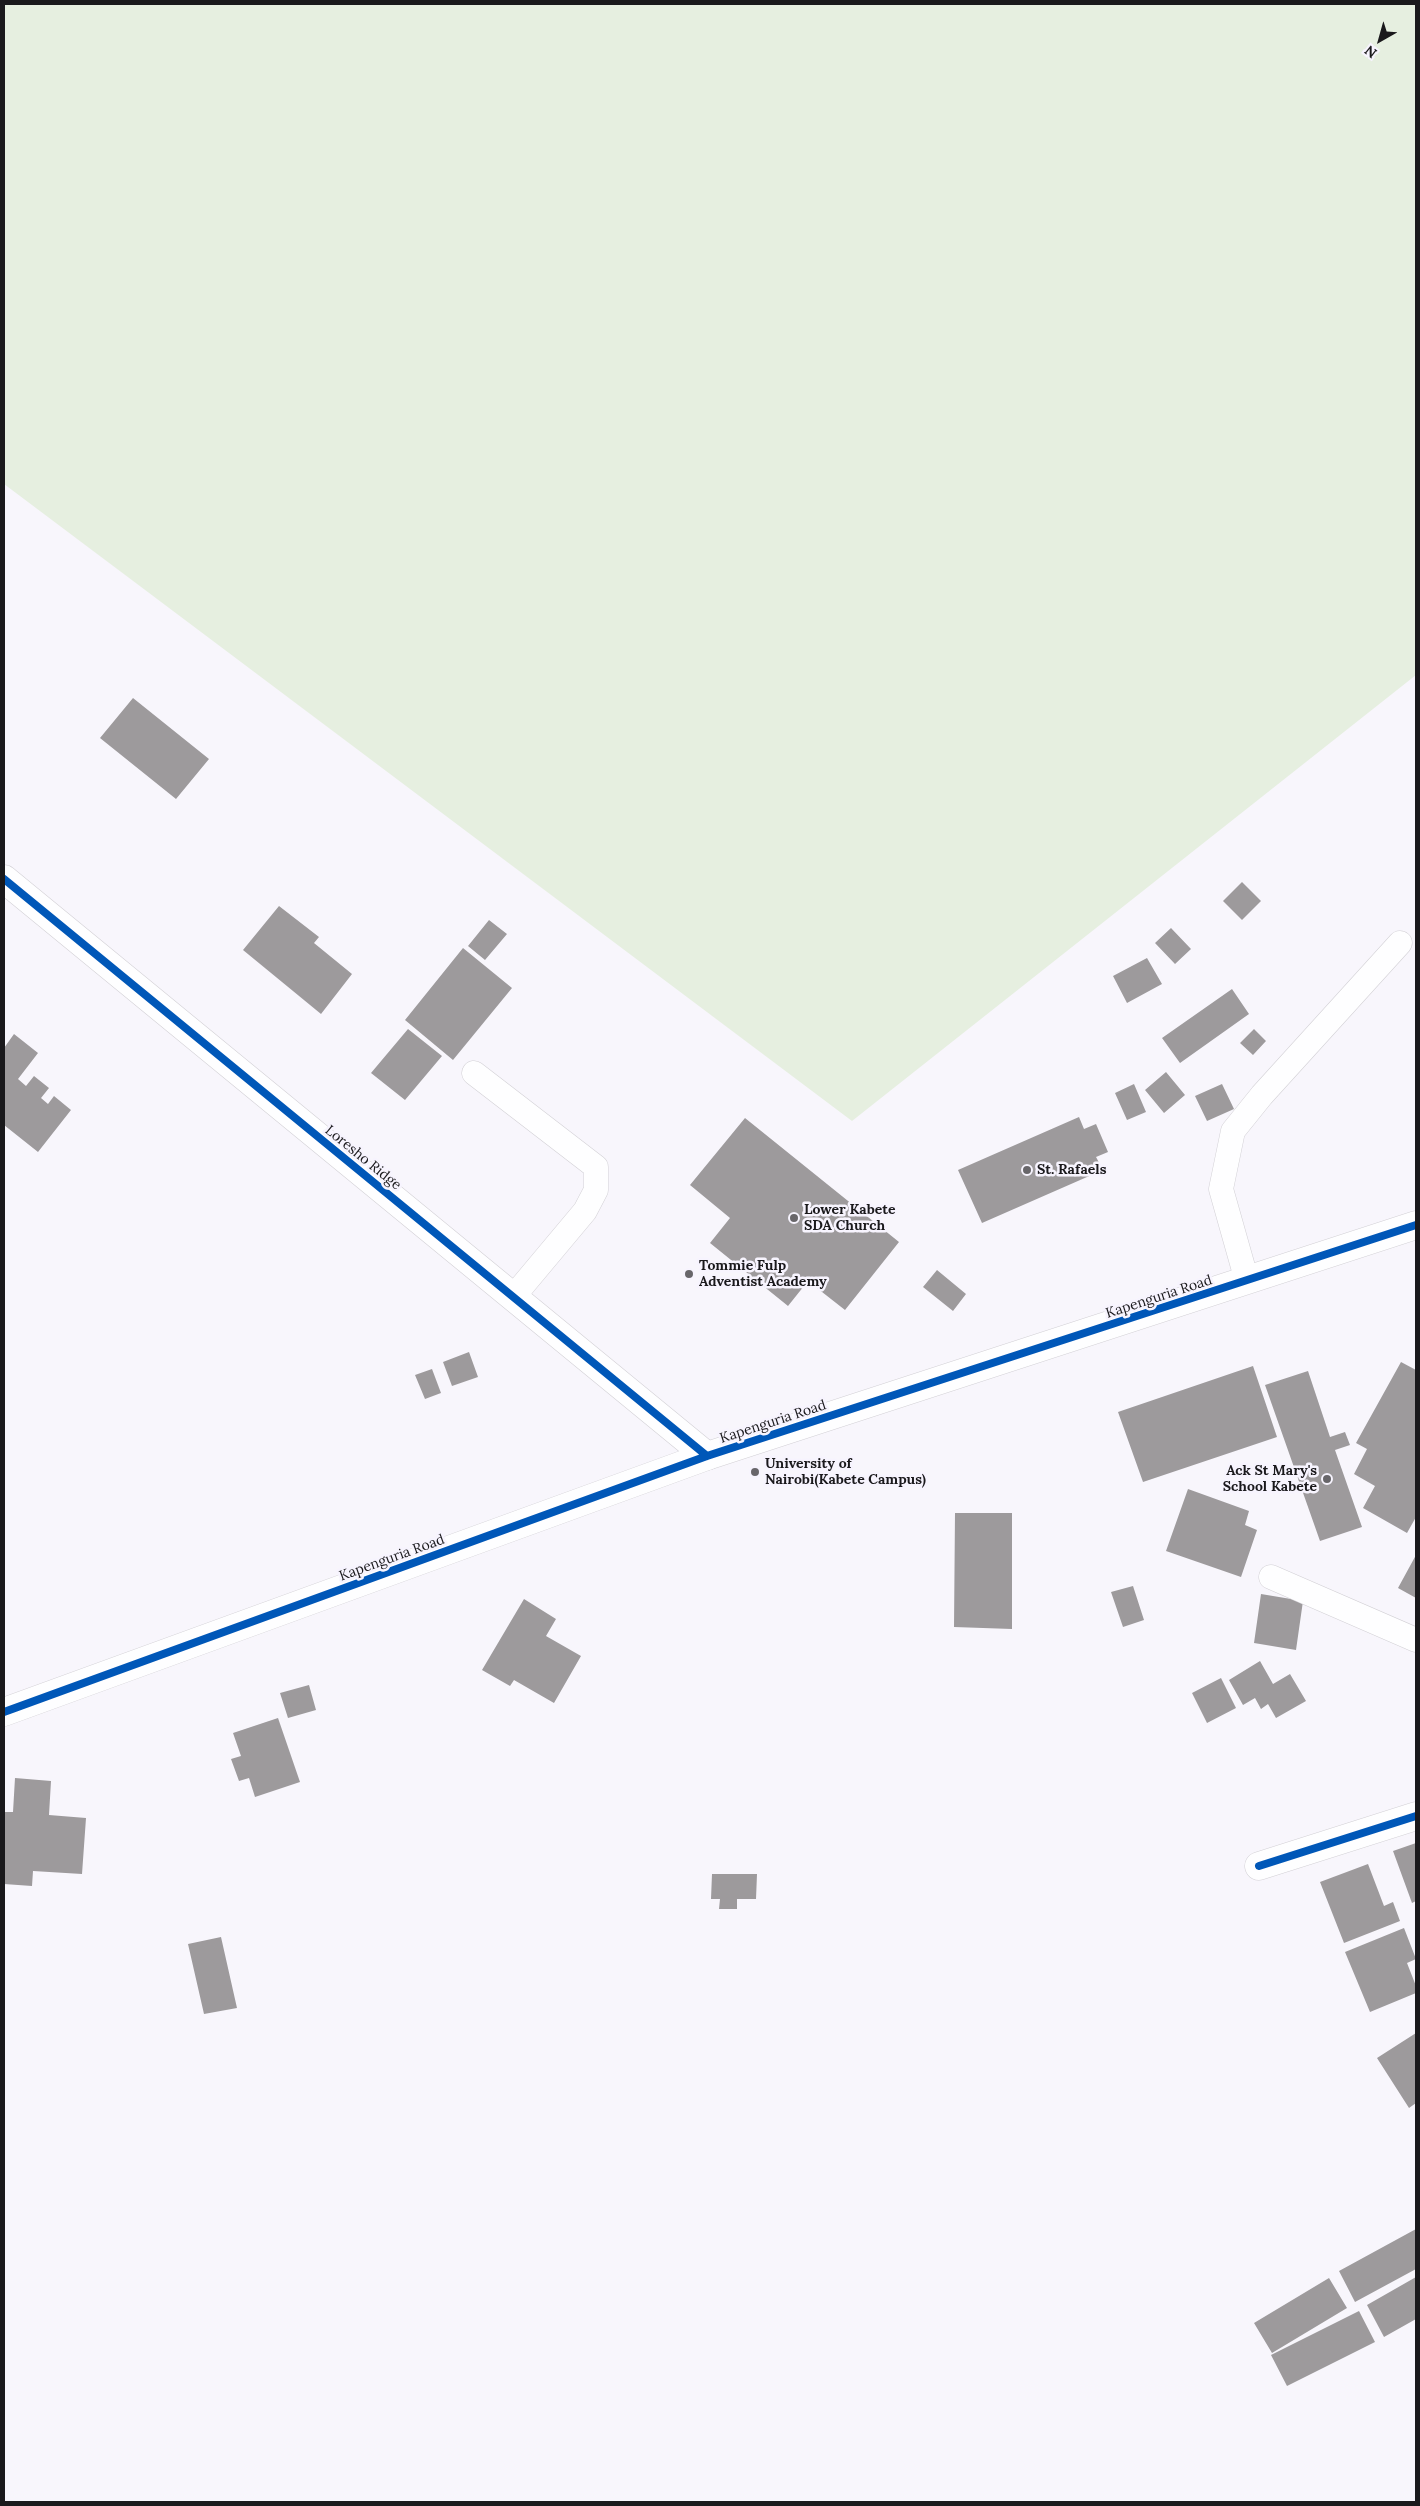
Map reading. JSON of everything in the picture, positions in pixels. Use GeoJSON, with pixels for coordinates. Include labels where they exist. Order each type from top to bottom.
{"type":"FeatureCollection","features":[{"type":"Feature","properties":{"kind":"street","name":"Loresho Ridge"},"geometry":{"type":"LineString","coordinates":[[4,879],[707,1456]]}},
{"type":"Feature","properties":{"kind":"street","name":"Kapenguria Road"},"geometry":{"type":"LineString","coordinates":[[4,1712],[707,1456],[1416,1225]]}},
{"type":"Feature","properties":{"kind":"street"},"geometry":{"type":"LineString","coordinates":[[1259,1866],[1416,1816]]}},
{"type":"Feature","properties":{"kind":"lane"},"geometry":{"type":"LineString","coordinates":[[1247,1281],[1221,1189],[1233,1131],[1262,1095],[1400,942]]}},
{"type":"Feature","properties":{"kind":"lane"},"geometry":{"type":"LineString","coordinates":[[474,1073],[596,1167],[596,1190],[585,1211],[512,1297]]}},
{"type":"Feature","properties":{"kind":"lane"},"geometry":{"type":"LineString","coordinates":[[1271,1576],[1416,1640]]}},
{"type":"Feature","properties":{"kind":"green space"},"geometry":{"type":"Polygon","coordinates":[[[4,4],[1416,4],[1416,675],[852,1121],[4,484],[4,4]]]}},
{"type":"Feature","properties":{"kind":"building"},"geometry":{"type":"Polygon","coordinates":[[[133,698],[209,759],[176,799],[100,738],[133,698]]]}},
{"type":"Feature","properties":{"kind":"building"},"geometry":{"type":"Polygon","coordinates":[[[1242,882],[1261,901],[1242,920],[1223,901],[1242,882]]]}},
{"type":"Feature","properties":{"kind":"building"},"geometry":{"type":"Polygon","coordinates":[[[279,906],[319,937],[314,943],[352,974],[321,1014],[243,950],[279,906]]]}},
{"type":"Feature","properties":{"kind":"building"},"geometry":{"type":"Polygon","coordinates":[[[489,920],[507,934],[485,960],[468,946],[489,920]]]}},
{"type":"Feature","properties":{"kind":"building"},"geometry":{"type":"Polygon","coordinates":[[[1171,928],[1191,949],[1175,964],[1155,943],[1171,928]]]}},
{"type":"Feature","properties":{"kind":"building"},"geometry":{"type":"Polygon","coordinates":[[[463,948],[512,988],[453,1060],[405,1020],[463,948]]]}},
{"type":"Feature","properties":{"kind":"building"},"geometry":{"type":"Polygon","coordinates":[[[1147,958],[1162,984],[1127,1003],[1113,976],[1147,958]]]}},
{"type":"Feature","properties":{"kind":"building"},"geometry":{"type":"Polygon","coordinates":[[[1232,989],[1249,1014],[1180,1063],[1162,1038],[1232,989]]]}},
{"type":"Feature","properties":{"kind":"building"},"geometry":{"type":"Polygon","coordinates":[[[408,1029],[442,1056],[405,1100],[371,1073],[408,1029]]]}},
{"type":"Feature","properties":{"kind":"building"},"geometry":{"type":"Polygon","coordinates":[[[1254,1029],[1266,1041],[1253,1055],[1240,1043],[1254,1029]]]}},
{"type":"Feature","properties":{"kind":"building"},"geometry":{"type":"Polygon","coordinates":[[[14,1034],[38,1053],[18,1079],[26,1086],[34,1076],[49,1088],[41,1098],[48,1104],[54,1096],[71,1110],[38,1152],[4,1125],[4,1048],[14,1034]]]}},
{"type":"Feature","properties":{"kind":"building"},"geometry":{"type":"Polygon","coordinates":[[[1166,1072],[1185,1095],[1164,1113],[1145,1090],[1166,1072]]]}},
{"type":"Feature","properties":{"kind":"building"},"geometry":{"type":"Polygon","coordinates":[[[1134,1084],[1146,1112],[1127,1120],[1115,1093],[1134,1084]]]}},
{"type":"Feature","properties":{"kind":"building"},"geometry":{"type":"Polygon","coordinates":[[[1222,1084],[1234,1109],[1207,1121],[1195,1096],[1222,1084]]]}},
{"type":"Feature","properties":{"kind":"building"},"geometry":{"type":"Polygon","coordinates":[[[1079,1117],[1084,1129],[1096,1124],[1108,1152],[1096,1157],[1103,1170],[982,1223],[958,1170],[1079,1117]]]}},
{"type":"Feature","properties":{"kind":"building"},"geometry":{"type":"Polygon","coordinates":[[[745,1118],[899,1242],[845,1310],[808,1281],[788,1306],[710,1243],[730,1218],[690,1185],[745,1118]]]}},
{"type":"Feature","properties":{"kind":"building"},"geometry":{"type":"Polygon","coordinates":[[[937,1270],[966,1294],[953,1311],[923,1287],[937,1270]]]}},
{"type":"Feature","properties":{"kind":"building"},"geometry":{"type":"Polygon","coordinates":[[[469,1352],[478,1377],[452,1386],[443,1362],[469,1352]]]}},
{"type":"Feature","properties":{"kind":"building"},"geometry":{"type":"Polygon","coordinates":[[[1401,1362],[1416,1370],[1416,1517],[1407,1533],[1363,1508],[1375,1486],[1354,1474],[1367,1449],[1356,1443],[1401,1362]]]}},
{"type":"Feature","properties":{"kind":"building"},"geometry":{"type":"Polygon","coordinates":[[[1253,1366],[1277,1437],[1143,1482],[1118,1412],[1253,1366]]]}},
{"type":"Feature","properties":{"kind":"building"},"geometry":{"type":"Polygon","coordinates":[[[432,1369],[441,1393],[425,1399],[415,1375],[432,1369]]]}},
{"type":"Feature","properties":{"kind":"building"},"geometry":{"type":"Polygon","coordinates":[[[1308,1371],[1330,1437],[1345,1432],[1350,1445],[1335,1450],[1362,1527],[1320,1541],[1265,1385],[1308,1371]]]}},
{"type":"Feature","properties":{"kind":"building"},"geometry":{"type":"Polygon","coordinates":[[[1188,1489],[1249,1511],[1245,1525],[1257,1530],[1241,1577],[1166,1551],[1188,1489]]]}},
{"type":"Feature","properties":{"kind":"building"},"geometry":{"type":"Polygon","coordinates":[[[955,1513],[1012,1513],[1012,1629],[954,1627],[955,1513]]]}},
{"type":"Feature","properties":{"kind":"building"},"geometry":{"type":"Polygon","coordinates":[[[1416,1555],[1416,1598],[1398,1588],[1416,1555]]]}},
{"type":"Feature","properties":{"kind":"building"},"geometry":{"type":"Polygon","coordinates":[[[1133,1586],[1144,1620],[1123,1627],[1111,1592],[1133,1586]]]}},
{"type":"Feature","properties":{"kind":"building"},"geometry":{"type":"Polygon","coordinates":[[[1261,1594],[1303,1601],[1296,1650],[1254,1643],[1261,1594]]]}},
{"type":"Feature","properties":{"kind":"building"},"geometry":{"type":"Polygon","coordinates":[[[524,1599],[556,1619],[546,1636],[581,1656],[554,1703],[514,1680],[510,1686],[482,1670],[524,1599]]]}},
{"type":"Feature","properties":{"kind":"building"},"geometry":{"type":"Polygon","coordinates":[[[1260,1661],[1273,1684],[1290,1674],[1306,1701],[1276,1718],[1268,1704],[1261,1709],[1255,1698],[1243,1705],[1229,1680],[1260,1661]]]}},
{"type":"Feature","properties":{"kind":"building"},"geometry":{"type":"Polygon","coordinates":[[[1221,1678],[1236,1708],[1207,1723],[1192,1693],[1221,1678]]]}},
{"type":"Feature","properties":{"kind":"building"},"geometry":{"type":"Polygon","coordinates":[[[309,1685],[316,1710],[288,1718],[280,1693],[309,1685]]]}},
{"type":"Feature","properties":{"kind":"building"},"geometry":{"type":"Polygon","coordinates":[[[278,1718],[300,1782],[255,1797],[249,1778],[239,1781],[231,1759],[241,1756],[233,1733],[278,1718]]]}},
{"type":"Feature","properties":{"kind":"building"},"geometry":{"type":"Polygon","coordinates":[[[15,1778],[51,1781],[49,1815],[86,1818],[82,1874],[33,1871],[32,1886],[4,1884],[4,1812],[13,1812],[15,1778]]]}},
{"type":"Feature","properties":{"kind":"building"},"geometry":{"type":"Polygon","coordinates":[[[1416,1843],[1416,1901],[1412,1903],[1393,1851],[1416,1843]]]}},
{"type":"Feature","properties":{"kind":"building"},"geometry":{"type":"Polygon","coordinates":[[[1368,1864],[1384,1906],[1393,1902],[1400,1921],[1344,1943],[1320,1882],[1368,1864]]]}},
{"type":"Feature","properties":{"kind":"building"},"geometry":{"type":"Polygon","coordinates":[[[712,1874],[757,1874],[756,1899],[737,1899],[737,1909],[719,1909],[720,1899],[711,1899],[712,1874]]]}},
{"type":"Feature","properties":{"kind":"building"},"geometry":{"type":"Polygon","coordinates":[[[1404,1928],[1416,1959],[1407,1963],[1416,1986],[1416,1993],[1370,2012],[1345,1952],[1404,1928]]]}},
{"type":"Feature","properties":{"kind":"building"},"geometry":{"type":"Polygon","coordinates":[[[221,1937],[237,2008],[204,2014],[188,1944],[221,1937]]]}},
{"type":"Feature","properties":{"kind":"building"},"geometry":{"type":"Polygon","coordinates":[[[1416,2033],[1416,2103],[1409,2108],[1377,2058],[1416,2033]]]}},
{"type":"Feature","properties":{"kind":"building"},"geometry":{"type":"Polygon","coordinates":[[[1416,2229],[1416,2269],[1355,2302],[1339,2271],[1416,2229]]]}},
{"type":"Feature","properties":{"kind":"building"},"geometry":{"type":"Polygon","coordinates":[[[1416,2277],[1416,2319],[1384,2337],[1367,2305],[1416,2277]]]}},
{"type":"Feature","properties":{"kind":"building"},"geometry":{"type":"Polygon","coordinates":[[[1329,2278],[1347,2308],[1272,2353],[1254,2323],[1329,2278]]]}},
{"type":"Feature","properties":{"kind":"building"},"geometry":{"type":"Polygon","coordinates":[[[1359,2311],[1375,2342],[1287,2386],[1271,2355],[1359,2311]]]}},
{"type":"Feature","properties":{"kind":"cycle path"},"geometry":{"type":"LineString","coordinates":[[4,879],[707,1456]]}},
{"type":"Feature","properties":{"kind":"cycle path"},"geometry":{"type":"LineString","coordinates":[[4,1712],[707,1456],[1416,1225]]}},
{"type":"Feature","properties":{"kind":"cycle path"},"geometry":{"type":"LineString","coordinates":[[1259,1866],[1416,1816]]}},
{"type":"Feature","properties":{"kind":"place","name":"St. Rafaels"},"geometry":{"type":"Point","coordinates":[1027,1170]}},
{"type":"Feature","properties":{"kind":"place","name":"Lower Kabete SDA Church"},"geometry":{"type":"Point","coordinates":[794,1218]}},
{"type":"Feature","properties":{"kind":"place","name":"Tommie Fulp Adventist Academy"},"geometry":{"type":"Point","coordinates":[689,1274]}},
{"type":"Feature","properties":{"kind":"place","name":"University of Nairobi(Kabete Campus)"},"geometry":{"type":"Point","coordinates":[755,1472]}},
{"type":"Feature","properties":{"kind":"place","name":"Ack St Mary's School Kabete"},"geometry":{"type":"Point","coordinates":[1327,1479]}}]}
